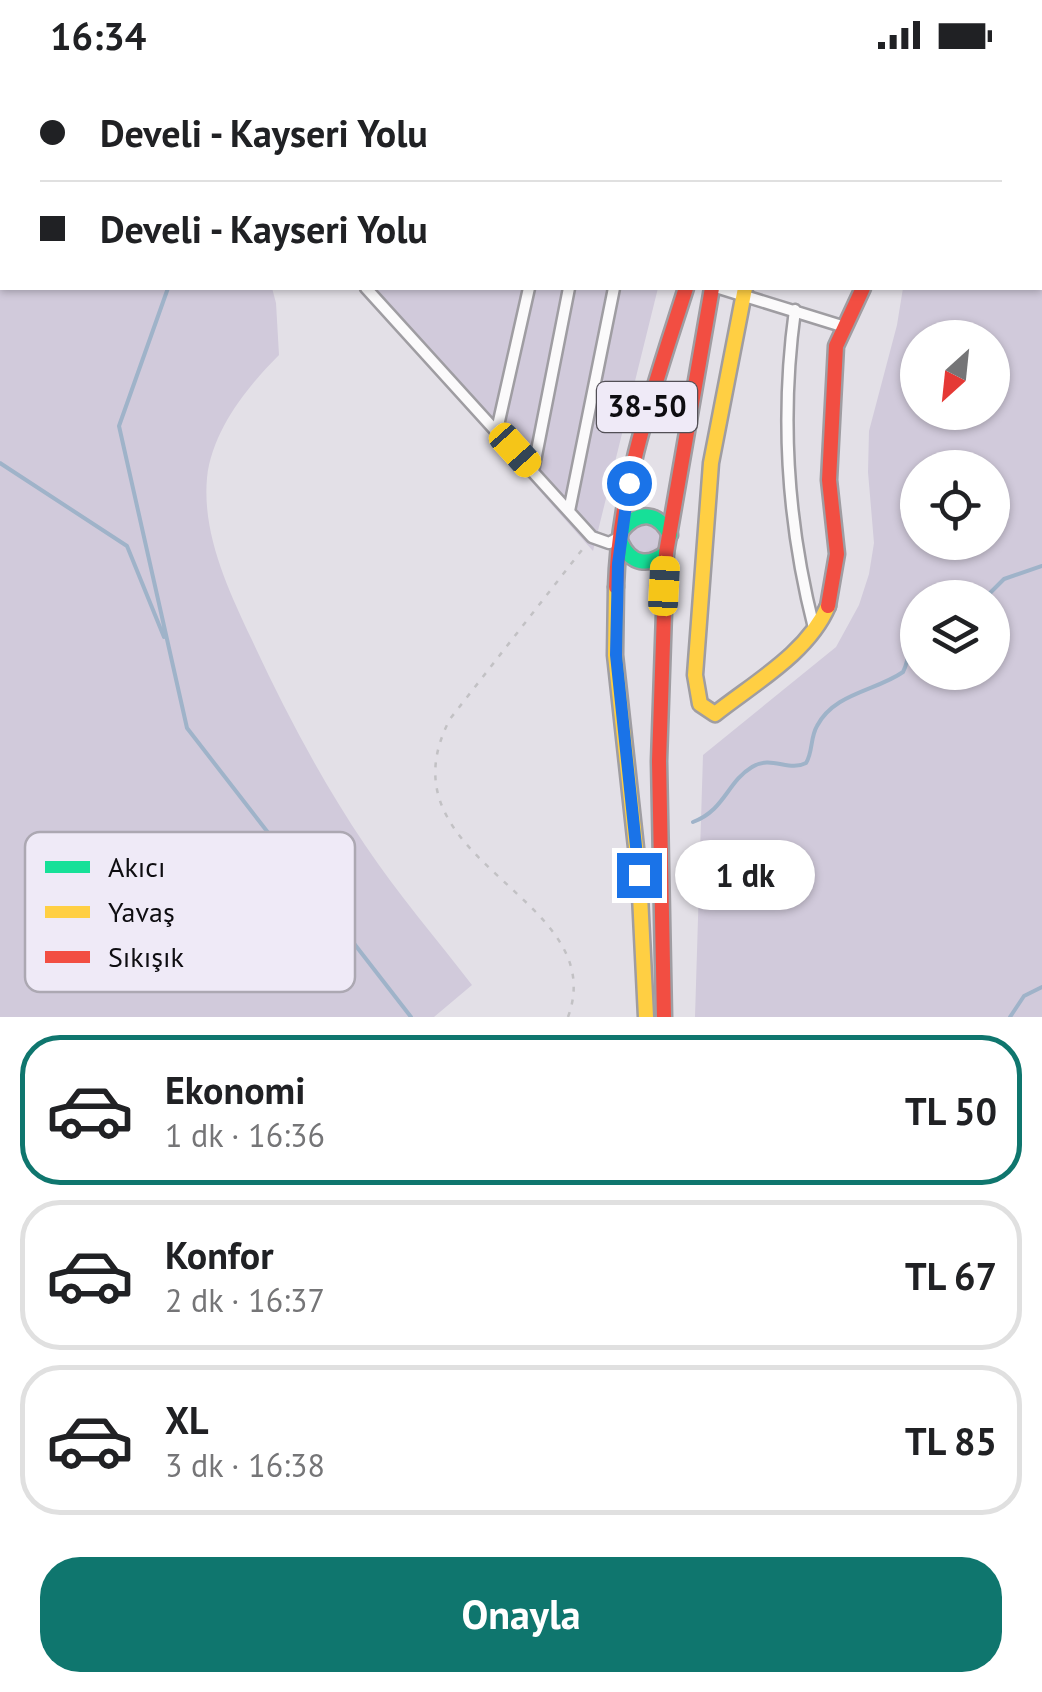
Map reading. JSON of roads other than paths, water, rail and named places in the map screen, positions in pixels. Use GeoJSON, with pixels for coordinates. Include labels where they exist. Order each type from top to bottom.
{"type":"FeatureCollection","features":[{"type":"Feature","properties":{"kind":"main road","name":"38-50"},"geometry":{"type":"LineString","coordinates":[[646,1017],[639,875],[616,655],[618,564],[639,434],[685,290]]}},
{"type":"Feature","properties":{"kind":"main road","name":"38-50"},"geometry":{"type":"LineString","coordinates":[[670,535],[716,290]]}},
{"type":"Feature","properties":{"kind":"main road"},"geometry":{"type":"LineString","coordinates":[[744,291],[712,463],[695,682],[700,706],[715,714],[796,649],[828,606],[836,569],[829,480],[836,346],[862,290]]}},
{"type":"Feature","properties":{"kind":"main road"},"geometry":{"type":"LineString","coordinates":[[664,1017],[658,761],[670,535],[665,523],[648,514],[635,516],[622,537],[626,555],[637,562],[656,562],[666,554]]}},
{"type":"Feature","properties":{"kind":"street"},"geometry":{"type":"LineString","coordinates":[[368,290],[592,537],[609,543],[622,537]]}},
{"type":"Feature","properties":{"kind":"street"},"geometry":{"type":"LineString","coordinates":[[496,430],[529,290]]}},
{"type":"Feature","properties":{"kind":"street"},"geometry":{"type":"LineString","coordinates":[[533,471],[569,290]]}},
{"type":"Feature","properties":{"kind":"street"},"geometry":{"type":"LineString","coordinates":[[568,511],[614,290]]}},
{"type":"Feature","properties":{"kind":"street"},"geometry":{"type":"LineString","coordinates":[[744,291],[845,327]]}},
{"type":"Feature","properties":{"kind":"street"},"geometry":{"type":"LineString","coordinates":[[795,310],[788,375],[787,473],[799,570],[814,628]]}},
{"type":"Feature","properties":{"kind":"waterway"},"geometry":{"type":"LineString","coordinates":[[167,290],[119,426],[187,728],[268,832]]}},
{"type":"Feature","properties":{"kind":"waterway"},"geometry":{"type":"LineString","coordinates":[[0,463],[127,546],[164,637]]}},
{"type":"Feature","properties":{"kind":"waterway"},"geometry":{"type":"LineString","coordinates":[[1003,580],[1042,566]]}},
{"type":"Feature","properties":{"kind":"waterway"},"geometry":{"type":"LineString","coordinates":[[693,822],[712,810],[752,767],[806,763],[824,715],[845,699],[900,674]]}},
{"type":"Feature","properties":{"kind":"waterway"},"geometry":{"type":"LineString","coordinates":[[355,945],[411,1017]]}},
{"type":"Feature","properties":{"kind":"waterway"},"geometry":{"type":"LineString","coordinates":[[1010,1017],[1024,996],[1042,987]]}}]}
